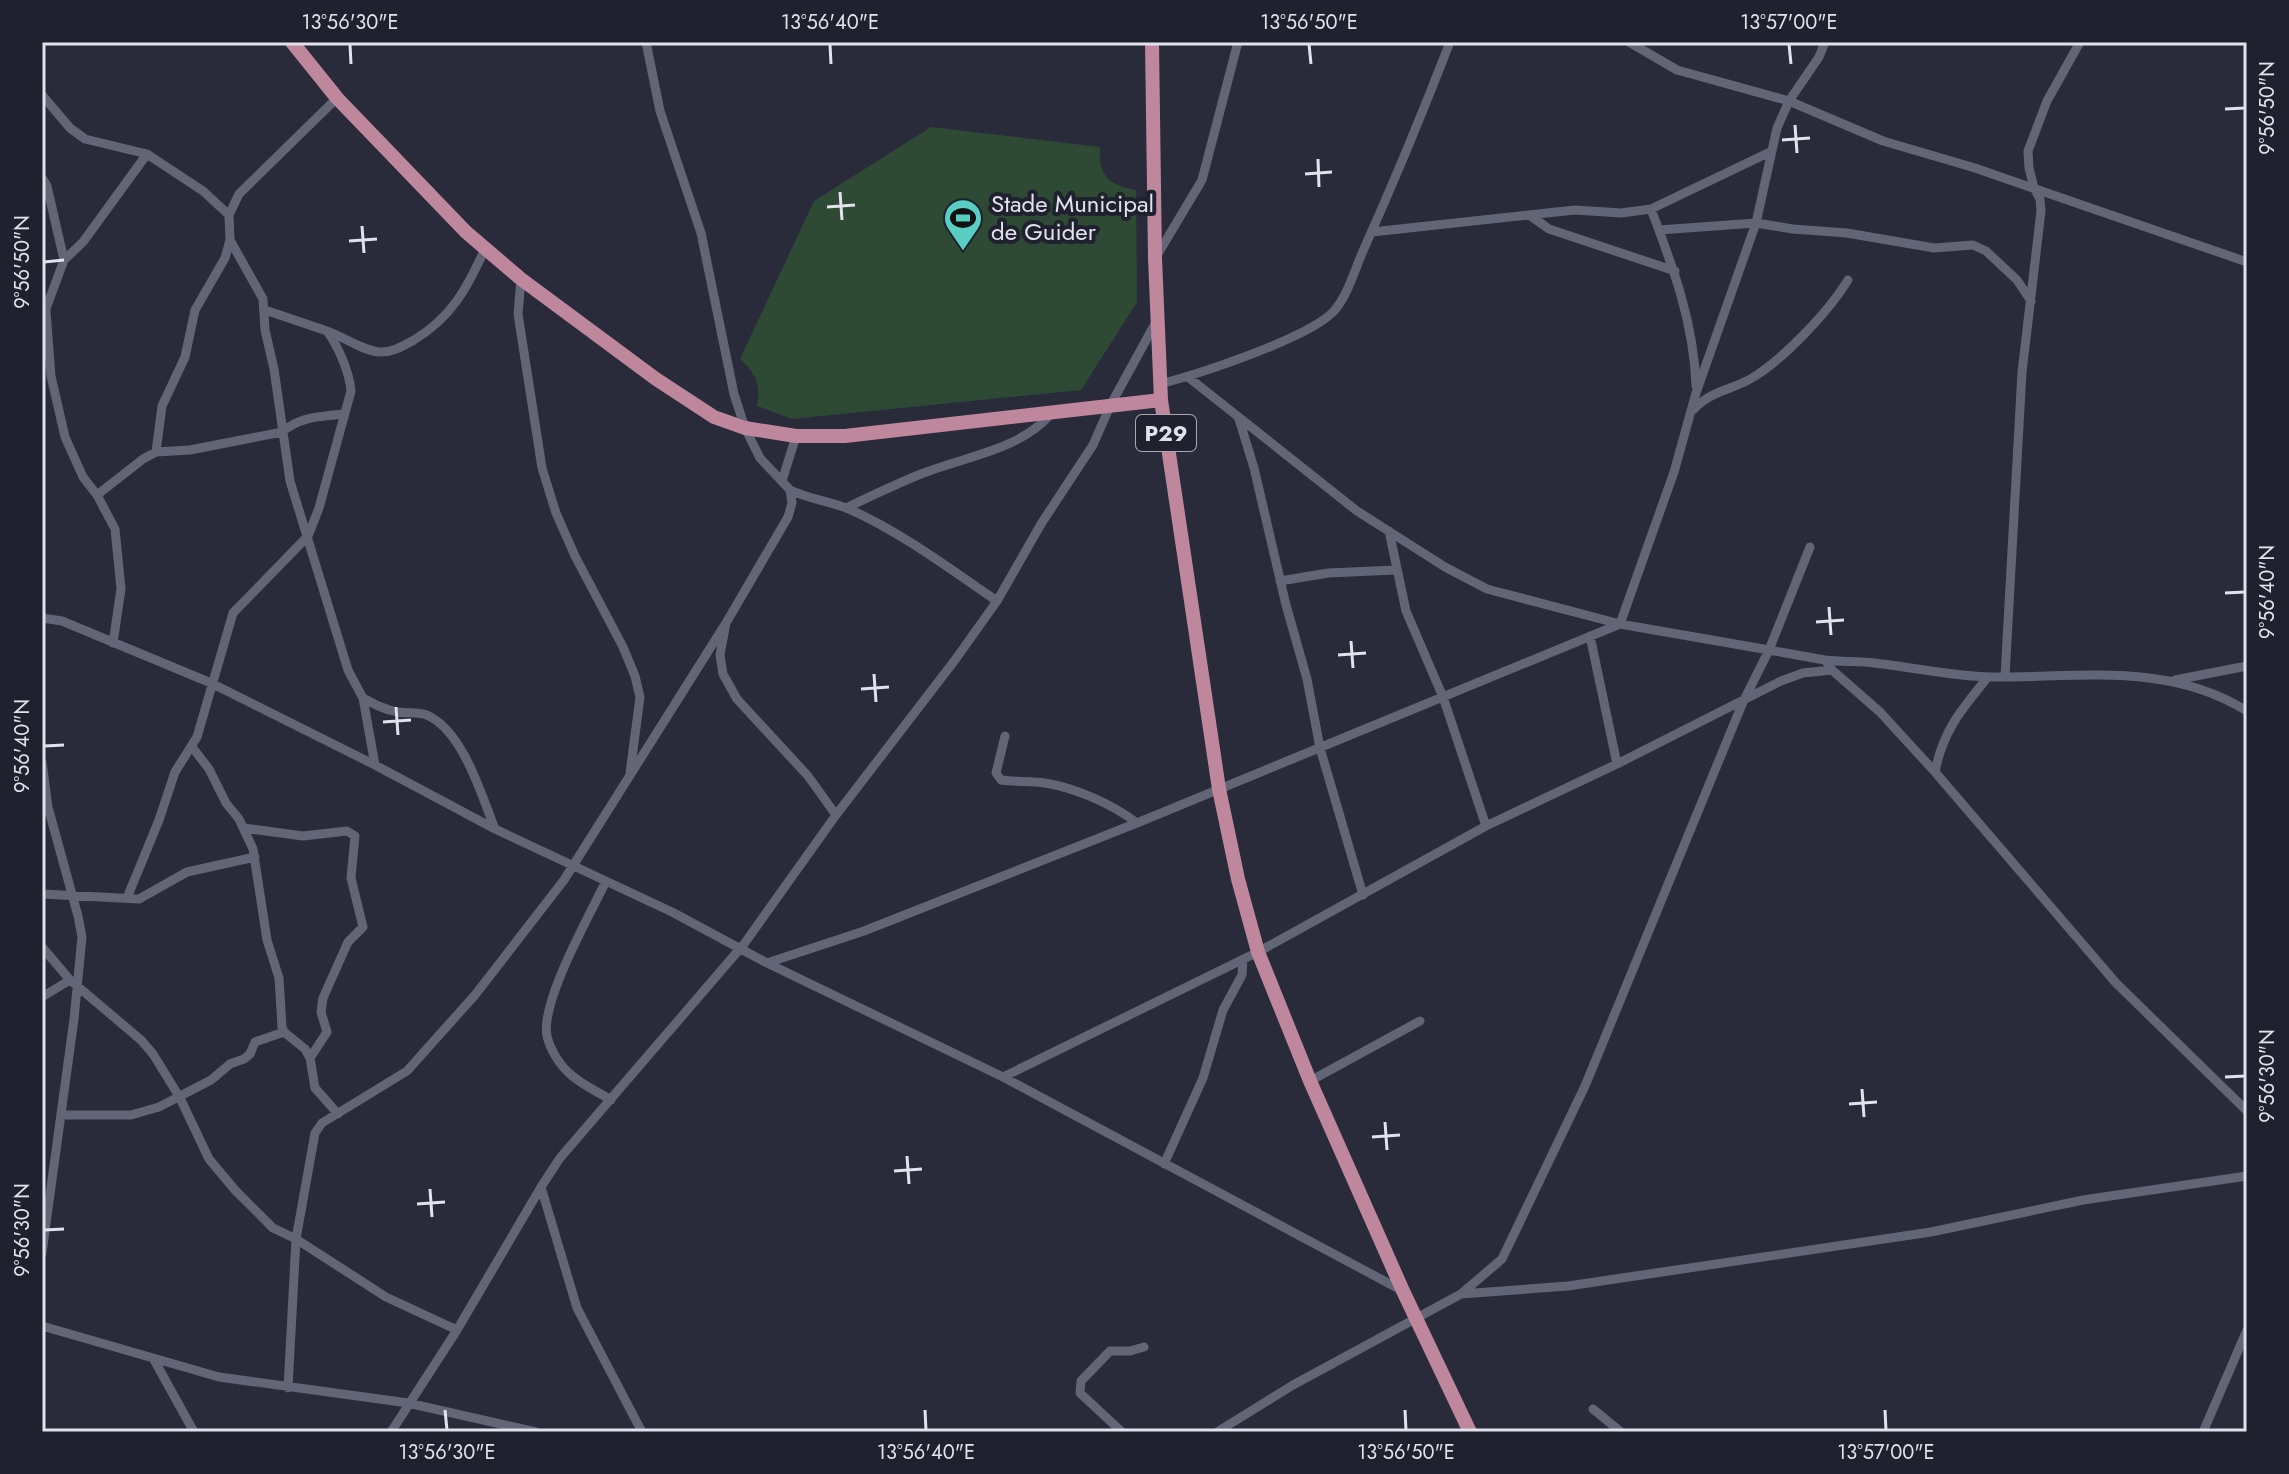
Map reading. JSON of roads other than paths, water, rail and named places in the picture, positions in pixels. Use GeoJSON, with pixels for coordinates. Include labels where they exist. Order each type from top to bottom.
{"type":"FeatureCollection","features":[{"type":"Feature","properties":{"kind":"main road","name":"P29"},"geometry":{"type":"LineString","coordinates":[[292,42],[337,98],[485,249],[656,379],[714,417],[745,428],[796,436],[845,436],[1110,406],[1161,392],[1219,789],[1238,879],[1258,952],[1310,1081],[1403,1291],[1470,1432]]}},
{"type":"Feature","properties":{"kind":"main road"},"geometry":{"type":"LineString","coordinates":[[1152,42],[1155,258],[1161,392]]}},
{"type":"Feature","properties":{"kind":"street"},"geometry":{"type":"LineString","coordinates":[[646,42],[660,111],[701,233],[719,311],[726,364],[745,428],[760,458],[790,490],[846,508],[916,546],[997,601]]}},
{"type":"Feature","properties":{"kind":"street"},"geometry":{"type":"LineString","coordinates":[[1155,258],[1202,180],[1238,42]]}},
{"type":"Feature","properties":{"kind":"street"},"geometry":{"type":"LineString","coordinates":[[1161,392],[1188,377],[1294,336],[1334,310],[1372,232],[1450,42]]}},
{"type":"Feature","properties":{"kind":"street"},"geometry":{"type":"LineString","coordinates":[[1629,42],[1677,70],[1789,101],[1883,141],[1975,168],[2247,262]]}},
{"type":"Feature","properties":{"kind":"street"},"geometry":{"type":"LineString","coordinates":[[767,963],[864,931],[1137,823],[1620,624],[1756,223],[1770,152],[1789,101],[1819,57],[1825,42]]}},
{"type":"Feature","properties":{"kind":"street"},"geometry":{"type":"LineString","coordinates":[[2005,676],[2022,372],[2041,211],[2028,151],[2047,101],[2080,42]]}},
{"type":"Feature","properties":{"kind":"street"},"geometry":{"type":"LineString","coordinates":[[42,95],[46,106],[85,139],[147,154],[203,191],[229,215]]}},
{"type":"Feature","properties":{"kind":"street"},"geometry":{"type":"LineString","coordinates":[[156,452],[166,393],[185,357],[195,310],[225,258],[230,240],[229,215],[239,194],[337,98]]}},
{"type":"Feature","properties":{"kind":"street"},"geometry":{"type":"LineString","coordinates":[[1372,232],[1589,209],[1621,213],[1651,209],[1770,152]]}},
{"type":"Feature","properties":{"kind":"street"},"geometry":{"type":"LineString","coordinates":[[113,643],[121,589],[115,529],[97,495],[83,477],[65,437],[51,376],[44,315],[64,260],[83,242],[147,154]]}},
{"type":"Feature","properties":{"kind":"street"},"geometry":{"type":"LineString","coordinates":[[42,178],[47,186],[64,260]]}},
{"type":"Feature","properties":{"kind":"street"},"geometry":{"type":"LineString","coordinates":[[1651,209],[1675,271],[1690,327],[1696,393]]}},
{"type":"Feature","properties":{"kind":"street"},"geometry":{"type":"LineString","coordinates":[[1532,217],[1549,229],[1675,271]]}},
{"type":"Feature","properties":{"kind":"street"},"geometry":{"type":"LineString","coordinates":[[1659,230],[1756,223],[1847,233],[1934,248],[1973,245],[1986,251],[2017,280],[2031,301]]}},
{"type":"Feature","properties":{"kind":"street"},"geometry":{"type":"LineString","coordinates":[[230,240],[258,289],[265,310],[265,330],[274,369],[290,481],[348,670],[363,698],[375,765]]}},
{"type":"Feature","properties":{"kind":"street"},"geometry":{"type":"LineString","coordinates":[[265,310],[377,352],[388,352],[435,327],[470,282],[485,249]]}},
{"type":"Feature","properties":{"kind":"street"},"geometry":{"type":"LineString","coordinates":[[521,279],[518,314],[542,468],[562,527],[618,636],[640,697],[630,776]]}},
{"type":"Feature","properties":{"kind":"street"},"geometry":{"type":"LineString","coordinates":[[1691,412],[1707,397],[1760,373],[1833,304],[1848,280]]}},
{"type":"Feature","properties":{"kind":"street"},"geometry":{"type":"LineString","coordinates":[[391,1432],[457,1330],[560,1158],[739,950],[997,601],[1041,524],[1093,445],[1110,406],[1159,315]]}},
{"type":"Feature","properties":{"kind":"street"},"geometry":{"type":"LineString","coordinates":[[127,898],[175,772],[192,747],[233,613],[308,536],[319,508],[351,391],[338,350],[327,331]]}},
{"type":"Feature","properties":{"kind":"street"},"geometry":{"type":"LineString","coordinates":[[1188,377],[1357,511],[1445,567],[1487,589],[1620,624],[1825,660],[1988,677],[2063,674],[2175,680],[2247,666]]}},
{"type":"Feature","properties":{"kind":"street"},"geometry":{"type":"LineString","coordinates":[[97,495],[156,452],[190,450],[282,432],[305,418],[343,414]]}},
{"type":"Feature","properties":{"kind":"street"},"geometry":{"type":"LineString","coordinates":[[846,508],[923,473],[1036,431],[1051,414]]}},
{"type":"Feature","properties":{"kind":"street"},"geometry":{"type":"LineString","coordinates":[[1239,419],[1307,679],[1320,748],[1363,895]]}},
{"type":"Feature","properties":{"kind":"street"},"geometry":{"type":"LineString","coordinates":[[782,481],[796,436]]}},
{"type":"Feature","properties":{"kind":"street"},"geometry":{"type":"LineString","coordinates":[[288,1388],[296,1239],[315,1133],[322,1123],[407,1071],[418,1061],[475,995],[573,866],[726,623],[788,517],[792,503],[790,490]]}},
{"type":"Feature","properties":{"kind":"street"},"geometry":{"type":"LineString","coordinates":[[1389,531],[1406,611],[1443,697],[1486,826]]}},
{"type":"Feature","properties":{"kind":"street"},"geometry":{"type":"LineString","coordinates":[[1217,1432],[1293,1385],[1461,1294],[1502,1259],[1585,1086],[1810,547]]}},
{"type":"Feature","properties":{"kind":"street"},"geometry":{"type":"LineString","coordinates":[[1280,581],[1328,573],[1396,570]]}},
{"type":"Feature","properties":{"kind":"street"},"geometry":{"type":"LineString","coordinates":[[42,618],[62,621],[211,683],[495,829],[672,912],[739,950],[1003,1077],[1403,1291]]}},
{"type":"Feature","properties":{"kind":"street"},"geometry":{"type":"LineString","coordinates":[[726,623],[720,655],[723,674],[737,699],[808,776],[836,815]]}},
{"type":"Feature","properties":{"kind":"street"},"geometry":{"type":"LineString","coordinates":[[1590,636],[1617,764]]}},
{"type":"Feature","properties":{"kind":"street"},"geometry":{"type":"LineString","coordinates":[[1825,660],[1832,670],[1880,712],[1935,772],[2116,983],[2247,1111]]}},
{"type":"Feature","properties":{"kind":"street"},"geometry":{"type":"LineString","coordinates":[[1003,1077],[1258,952],[1486,826],[1803,673],[1832,670]]}},
{"type":"Feature","properties":{"kind":"street"},"geometry":{"type":"LineString","coordinates":[[1935,772],[1947,732],[1988,677]]}},
{"type":"Feature","properties":{"kind":"street"},"geometry":{"type":"LineString","coordinates":[[2175,680],[2228,699],[2247,711]]}},
{"type":"Feature","properties":{"kind":"street"},"geometry":{"type":"LineString","coordinates":[[363,698],[400,713],[428,715],[449,732],[461,750],[495,829]]}},
{"type":"Feature","properties":{"kind":"street"},"geometry":{"type":"LineString","coordinates":[[1005,736],[996,773],[1001,780],[1046,783],[1067,789],[1120,810],[1137,823]]}},
{"type":"Feature","properties":{"kind":"street"},"geometry":{"type":"LineString","coordinates":[[192,747],[209,769],[226,803],[244,828],[255,857],[267,940],[279,978],[284,1032],[305,1049],[310,1058],[315,1088],[338,1114]]}},
{"type":"Feature","properties":{"kind":"street"},"geometry":{"type":"LineString","coordinates":[[42,762],[48,807],[82,937],[42,1253]]}},
{"type":"Feature","properties":{"kind":"street"},"geometry":{"type":"LineString","coordinates":[[244,828],[303,836],[347,831],[355,836],[351,878],[363,927],[348,942],[323,998],[321,1012],[327,1032],[310,1058]]}},
{"type":"Feature","properties":{"kind":"street"},"geometry":{"type":"LineString","coordinates":[[42,894],[139,899],[187,872],[255,857]]}},
{"type":"Feature","properties":{"kind":"street"},"geometry":{"type":"LineString","coordinates":[[606,881],[563,971],[547,1013],[546,1034],[552,1050],[571,1075],[611,1100]]}},
{"type":"Feature","properties":{"kind":"street"},"geometry":{"type":"LineString","coordinates":[[42,947],[74,983],[141,1040],[164,1069],[209,1159],[273,1228],[296,1239],[386,1297],[457,1330]]}},
{"type":"Feature","properties":{"kind":"street"},"geometry":{"type":"LineString","coordinates":[[1164,1164],[1203,1078],[1223,1010],[1242,975],[1243,959]]}},
{"type":"Feature","properties":{"kind":"street"},"geometry":{"type":"LineString","coordinates":[[42,997],[74,983]]}},
{"type":"Feature","properties":{"kind":"street"},"geometry":{"type":"LineString","coordinates":[[1310,1081],[1420,1021]]}},
{"type":"Feature","properties":{"kind":"street"},"geometry":{"type":"LineString","coordinates":[[61,1115],[139,1114],[180,1098],[250,1054],[255,1042],[284,1032]]}},
{"type":"Feature","properties":{"kind":"street"},"geometry":{"type":"LineString","coordinates":[[2237,1099],[2247,1091]]}},
{"type":"Feature","properties":{"kind":"street"},"geometry":{"type":"LineString","coordinates":[[1461,1294],[1568,1286],[1931,1232],[2083,1200],[2247,1176]]}},
{"type":"Feature","properties":{"kind":"street"},"geometry":{"type":"LineString","coordinates":[[541,1187],[577,1308],[642,1432]]}},
{"type":"Feature","properties":{"kind":"street"},"geometry":{"type":"LineString","coordinates":[[42,1326],[219,1377],[408,1403],[534,1432]]}},
{"type":"Feature","properties":{"kind":"street"},"geometry":{"type":"LineString","coordinates":[[2203,1432],[2247,1330]]}},
{"type":"Feature","properties":{"kind":"street"},"geometry":{"type":"LineString","coordinates":[[1122,1432],[1080,1393],[1079,1387],[1081,1381],[1112,1349],[1130,1351],[1144,1347]]}},
{"type":"Feature","properties":{"kind":"street"},"geometry":{"type":"LineString","coordinates":[[153,1358],[194,1432]]}},
{"type":"Feature","properties":{"kind":"street"},"geometry":{"type":"LineString","coordinates":[[1593,1409],[1621,1432]]}},
{"type":"Feature","properties":{"kind":"place","name":"Stade Municipal de Guider"},"geometry":{"type":"Point","coordinates":[963,252]}}]}
